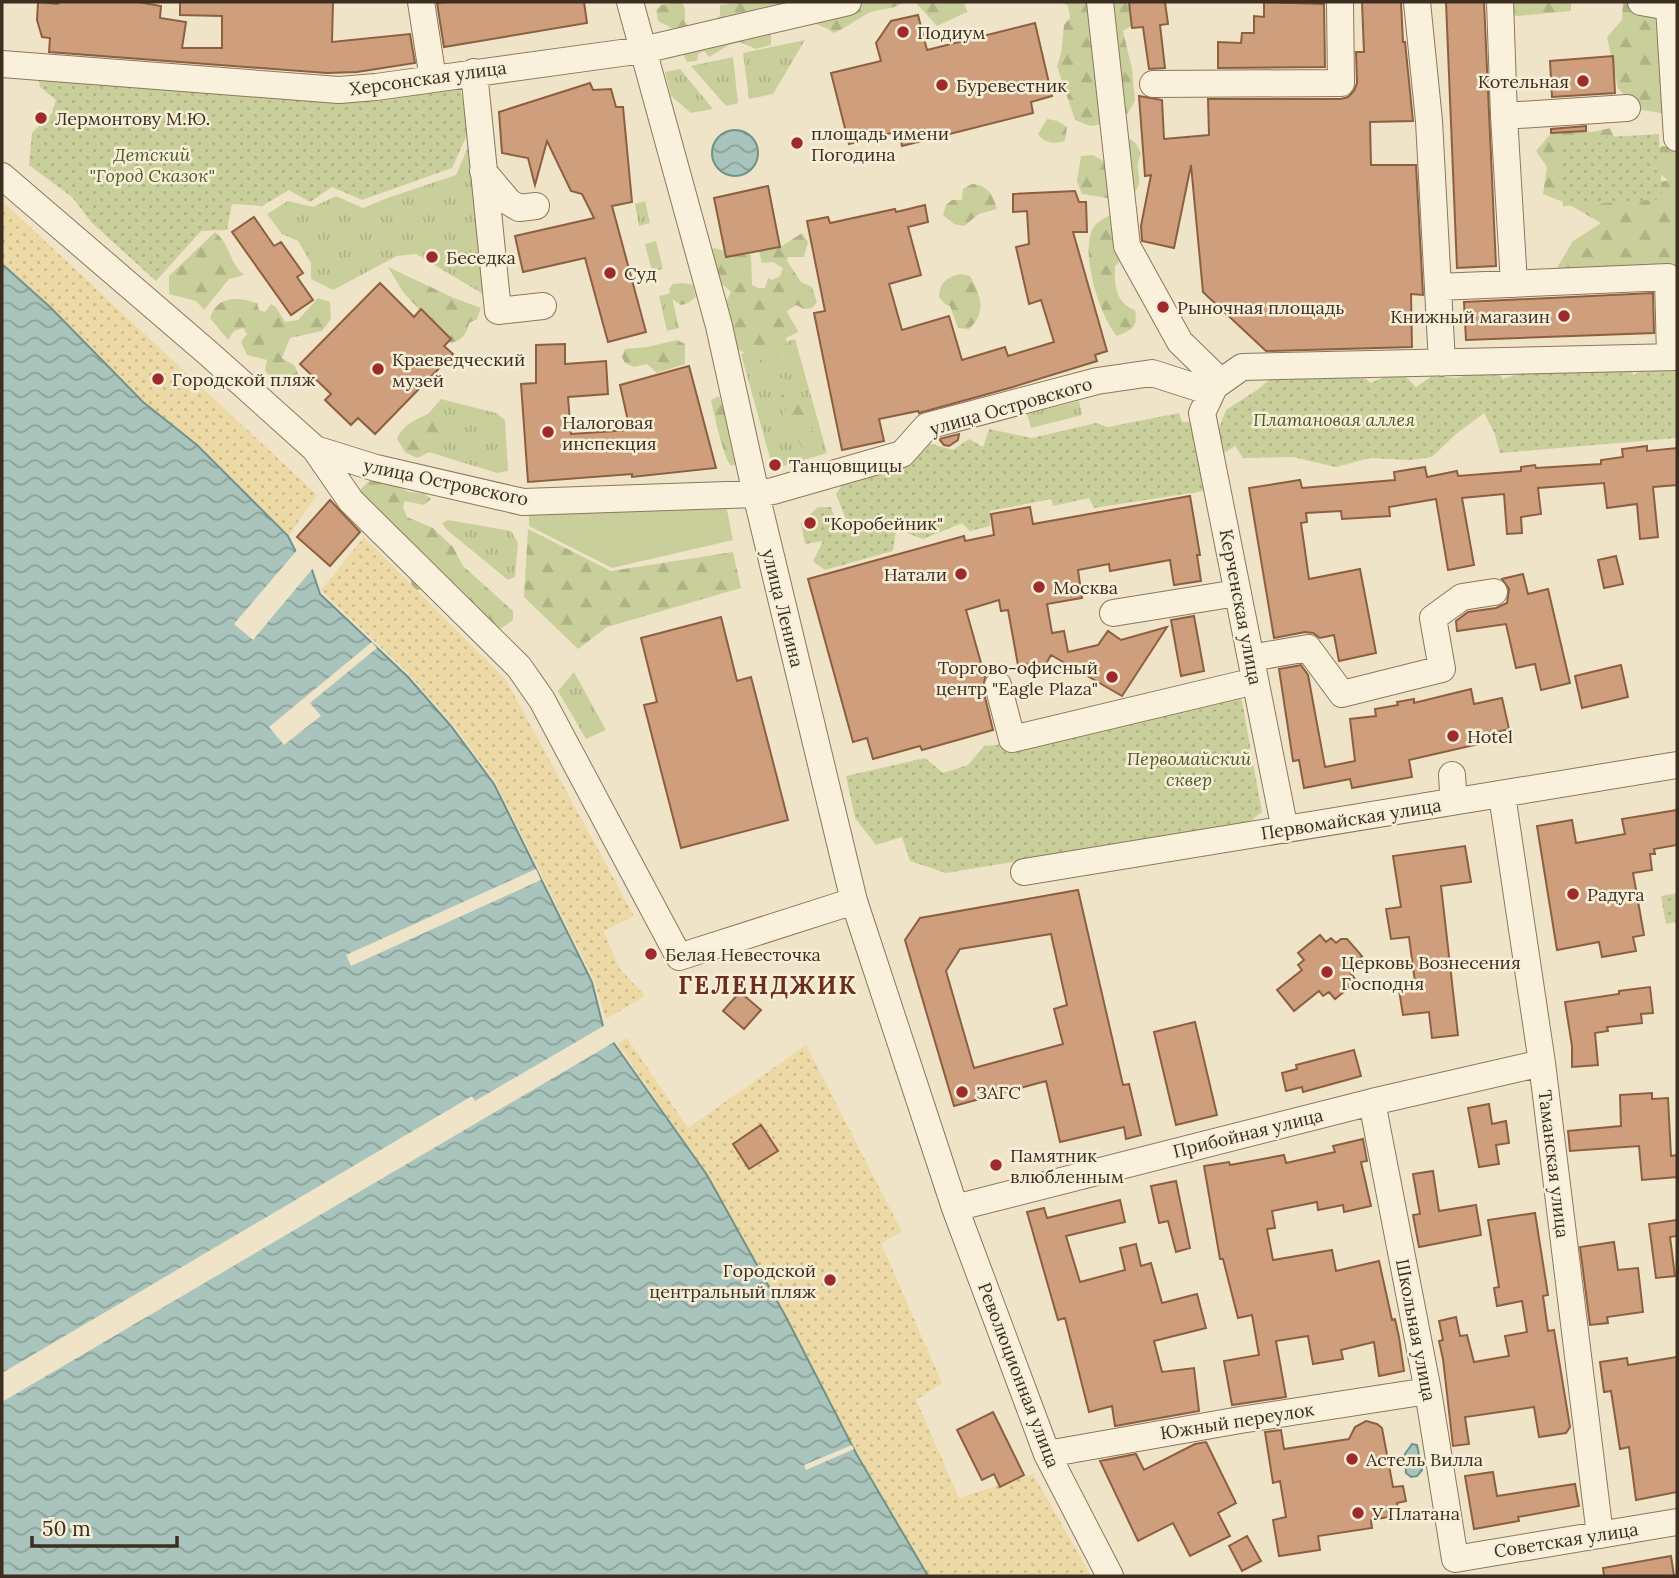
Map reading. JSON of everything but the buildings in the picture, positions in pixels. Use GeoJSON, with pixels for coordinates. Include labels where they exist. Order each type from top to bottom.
{"type":"FeatureCollection","features":[{"type":"Feature","properties":{"kind":"street"},"geometry":{"type":"LineString","coordinates":[[421,2],[433,79]]}},
{"type":"Feature","properties":{"kind":"street","name":"улица Ленина"},"geometry":{"type":"LineString","coordinates":[[630,2],[719,326],[756,494],[854,901],[955,1208]]}},
{"type":"Feature","properties":{"kind":"street","name":"Херсонская улица"},"geometry":{"type":"LineString","coordinates":[[2,64],[339,90],[643,50],[848,2]]}},
{"type":"Feature","properties":{"kind":"street"},"geometry":{"type":"LineString","coordinates":[[1084,2],[1101,161],[1116,160]]}},
{"type":"Feature","properties":{"kind":"street"},"geometry":{"type":"LineString","coordinates":[[1100,2],[1127,246],[1180,342],[1218,379],[1215,388]]}},
{"type":"Feature","properties":{"kind":"street"},"geometry":{"type":"LineString","coordinates":[[1153,83],[1341,83],[1340,2]]}},
{"type":"Feature","properties":{"kind":"street"},"geometry":{"type":"LineString","coordinates":[[1417,2],[1429,121],[1442,363]]}},
{"type":"Feature","properties":{"kind":"street"},"geometry":{"type":"LineString","coordinates":[[1500,2],[1514,284]]}},
{"type":"Feature","properties":{"kind":"street"},"geometry":{"type":"LineString","coordinates":[[1641,2],[1669,4],[1677,138]]}},
{"type":"Feature","properties":{"kind":"street"},"geometry":{"type":"LineString","coordinates":[[474,72],[498,311],[543,306]]}},
{"type":"Feature","properties":{"kind":"street"},"geometry":{"type":"LineString","coordinates":[[1504,116],[1627,108]]}},
{"type":"Feature","properties":{"kind":"street"},"geometry":{"type":"LineString","coordinates":[[483,172],[509,202],[519,208],[536,206]]}},
{"type":"Feature","properties":{"kind":"street"},"geometry":{"type":"LineString","coordinates":[[2,176],[315,449],[351,501],[519,667],[541,701],[679,957],[854,901]]}},
{"type":"Feature","properties":{"kind":"street"},"geometry":{"type":"LineString","coordinates":[[1215,388],[1242,367],[1674,357],[1668,277],[1438,287]]}},
{"type":"Feature","properties":{"kind":"street","name":"улица Островского"},"geometry":{"type":"LineString","coordinates":[[315,449],[376,468],[523,502],[756,494],[902,454],[927,426],[1097,381],[1152,373],[1208,391],[1215,388]]}},
{"type":"Feature","properties":{"kind":"street","name":"Керченская улица"},"geometry":{"type":"LineString","coordinates":[[1215,388],[1202,413],[1285,830]]}},
{"type":"Feature","properties":{"kind":"street"},"geometry":{"type":"LineString","coordinates":[[998,685],[1012,739],[1253,670],[1308,648],[1342,694],[1442,669],[1433,618],[1462,597],[1494,592]]}},
{"type":"Feature","properties":{"kind":"street"},"geometry":{"type":"LineString","coordinates":[[1112,613],[1237,593]]}},
{"type":"Feature","properties":{"kind":"street","name":"Первомайская улица"},"geometry":{"type":"LineString","coordinates":[[1024,872],[1677,765]]}},
{"type":"Feature","properties":{"kind":"street","name":"Таманская улица"},"geometry":{"type":"LineString","coordinates":[[1502,795],[1542,1063],[1600,1535]]}},
{"type":"Feature","properties":{"kind":"street","name":"Прибойная улица"},"geometry":{"type":"LineString","coordinates":[[955,1208],[1373,1102],[1542,1063]]}},
{"type":"Feature","properties":{"kind":"street","name":"Школьная улица"},"geometry":{"type":"LineString","coordinates":[[1373,1102],[1428,1391],[1454,1559]]}},
{"type":"Feature","properties":{"kind":"street","name":"Революционная улица"},"geometry":{"type":"LineString","coordinates":[[955,1208],[1047,1454],[1110,1576]]}},
{"type":"Feature","properties":{"kind":"street","name":"Южный переулок"},"geometry":{"type":"LineString","coordinates":[[1047,1454],[1428,1391]]}},
{"type":"Feature","properties":{"kind":"street","name":"Советская улица"},"geometry":{"type":"LineString","coordinates":[[1454,1559],[1677,1522]]}},
{"type":"Feature","properties":{"kind":"green space"},"geometry":{"type":"Polygon","coordinates":[[[682,2],[685,22],[693,30],[712,24],[720,15],[720,5],[745,2],[809,2],[771,32],[771,45],[756,49],[740,42],[709,57],[704,51],[698,54],[697,61],[687,62],[682,52],[679,32],[658,21],[656,10],[661,5],[682,2]]]}},
{"type":"Feature","properties":{"kind":"green space"},"geometry":{"type":"Polygon","coordinates":[[[811,2],[904,2],[870,13],[834,33],[808,18],[811,2]]]}},
{"type":"Feature","properties":{"kind":"green space"},"geometry":{"type":"Polygon","coordinates":[[[906,2],[964,2],[967,12],[937,26],[916,3],[906,2]]]}},
{"type":"Feature","properties":{"kind":"green space"},"geometry":{"type":"Polygon","coordinates":[[[1061,2],[1124,2],[1135,6],[1135,24],[1123,31],[1132,69],[1135,101],[1127,114],[1113,107],[1104,124],[1090,126],[1075,120],[1057,66],[1064,25],[1070,18],[1068,6],[1061,2]]]}},
{"type":"Feature","properties":{"kind":"green space"},"geometry":{"type":"Polygon","coordinates":[[[1507,2],[1571,2],[1571,11],[1507,17],[1507,2]]]}},
{"type":"Feature","properties":{"kind":"green space"},"geometry":{"type":"Polygon","coordinates":[[[1623,2],[1677,2],[1666,114],[1637,109],[1618,88],[1607,37],[1622,20],[1623,2]]]}},
{"type":"Feature","properties":{"kind":"green space"},"geometry":{"type":"Polygon","coordinates":[[[805,40],[773,94],[749,99],[743,53],[805,40]]]}},
{"type":"Feature","properties":{"kind":"green space"},"geometry":{"type":"Polygon","coordinates":[[[733,57],[738,103],[726,106],[691,66],[733,57]]]}},
{"type":"Feature","properties":{"kind":"green space"},"geometry":{"type":"Polygon","coordinates":[[[680,69],[713,109],[691,113],[671,96],[665,72],[680,69]]]}},
{"type":"Feature","properties":{"kind":"green space","name":"Детский \"Город Сказок\""},"geometry":{"type":"Polygon","coordinates":[[[38,75],[460,85],[468,133],[452,168],[362,200],[332,187],[310,202],[289,190],[262,206],[232,204],[227,230],[201,231],[156,281],[92,223],[72,197],[29,165],[32,133],[52,113],[56,100],[40,87],[38,75]]]}},
{"type":"Feature","properties":{"kind":"green space"},"geometry":{"type":"Polygon","coordinates":[[[1047,119],[1058,121],[1067,127],[1065,141],[1050,142],[1038,134],[1047,119]]]}},
{"type":"Feature","properties":{"kind":"green space"},"geometry":{"type":"Polygon","coordinates":[[[1610,128],[1639,188],[1668,180],[1643,162],[1662,146],[1677,149],[1677,333],[1665,281],[1555,271],[1573,241],[1601,223],[1566,203],[1543,194],[1547,167],[1536,151],[1553,131],[1593,132],[1610,128]]]}},
{"type":"Feature","properties":{"kind":"green space"},"geometry":{"type":"Polygon","coordinates":[[[1659,134],[1662,199],[1563,206],[1559,140],[1659,134]]]}},
{"type":"Feature","properties":{"kind":"green space"},"geometry":{"type":"Polygon","coordinates":[[[1117,135],[1132,140],[1141,154],[1137,188],[1126,201],[1082,194],[1077,181],[1081,156],[1093,155],[1108,164],[1117,135]]]}},
{"type":"Feature","properties":{"kind":"green space"},"geometry":{"type":"Polygon","coordinates":[[[471,140],[493,300],[416,254],[397,256],[333,290],[311,279],[311,263],[298,241],[282,234],[267,214],[288,201],[313,207],[336,196],[363,208],[456,175],[471,140]]]}},
{"type":"Feature","properties":{"kind":"green space"},"geometry":{"type":"Polygon","coordinates":[[[972,184],[982,186],[989,192],[997,209],[979,214],[964,226],[954,224],[943,215],[946,205],[952,200],[962,200],[963,189],[972,184]]]}},
{"type":"Feature","properties":{"kind":"green space"},"geometry":{"type":"Polygon","coordinates":[[[645,201],[650,223],[639,226],[635,204],[645,201]]]}},
{"type":"Feature","properties":{"kind":"green space"},"geometry":{"type":"Polygon","coordinates":[[[1110,215],[1119,220],[1124,258],[1115,266],[1116,286],[1120,298],[1135,310],[1136,316],[1133,327],[1117,336],[1099,302],[1089,257],[1092,230],[1098,222],[1110,215]]]}},
{"type":"Feature","properties":{"kind":"green space"},"geometry":{"type":"Polygon","coordinates":[[[215,232],[244,275],[229,279],[204,310],[196,301],[169,294],[169,276],[215,232]]]}},
{"type":"Feature","properties":{"kind":"green space"},"geometry":{"type":"Polygon","coordinates":[[[802,233],[808,242],[804,257],[788,257],[787,261],[801,282],[812,287],[817,302],[812,308],[804,309],[796,305],[787,311],[798,332],[786,338],[787,342],[770,364],[716,340],[724,306],[731,292],[723,285],[715,287],[706,254],[714,248],[732,253],[747,249],[751,256],[752,285],[765,288],[768,278],[772,280],[780,276],[783,268],[773,262],[762,263],[759,252],[764,245],[779,248],[802,233]]]}},
{"type":"Feature","properties":{"kind":"green space"},"geometry":{"type":"Polygon","coordinates":[[[656,241],[663,269],[652,272],[645,244],[656,241]]]}},
{"type":"Feature","properties":{"kind":"green space"},"geometry":{"type":"Polygon","coordinates":[[[388,267],[481,308],[477,319],[469,323],[461,338],[451,343],[403,292],[388,267]]]}},
{"type":"Feature","properties":{"kind":"green space"},"geometry":{"type":"Polygon","coordinates":[[[960,274],[970,276],[979,297],[980,310],[975,323],[969,329],[958,328],[950,306],[939,297],[945,281],[960,274]]]}},
{"type":"Feature","properties":{"kind":"green space"},"geometry":{"type":"Polygon","coordinates":[[[673,284],[693,285],[696,297],[681,305],[672,299],[669,289],[673,284]]]}},
{"type":"Feature","properties":{"kind":"green space"},"geometry":{"type":"Polygon","coordinates":[[[671,293],[679,328],[667,331],[659,296],[671,293]]]}},
{"type":"Feature","properties":{"kind":"green space"},"geometry":{"type":"Polygon","coordinates":[[[318,298],[330,302],[331,319],[322,331],[290,338],[282,358],[295,366],[299,377],[289,385],[276,381],[265,371],[267,360],[247,355],[241,342],[247,334],[243,328],[234,331],[228,340],[210,318],[218,305],[236,299],[257,303],[259,310],[265,312],[271,304],[276,307],[285,322],[298,320],[318,298]]]}},
{"type":"Feature","properties":{"kind":"green space"},"geometry":{"type":"Polygon","coordinates":[[[795,339],[827,453],[773,469],[741,354],[795,339]]]}},
{"type":"Feature","properties":{"kind":"green space"},"geometry":{"type":"Polygon","coordinates":[[[677,340],[685,344],[685,364],[657,373],[647,364],[634,367],[625,363],[622,357],[625,349],[677,340]]]}},
{"type":"Feature","properties":{"kind":"green space","name":"Платановая аллея"},"geometry":{"type":"Polygon","coordinates":[[[1657,350],[1677,364],[1677,438],[1500,453],[1494,432],[1484,413],[1432,457],[1410,460],[1370,458],[1336,467],[1293,457],[1243,458],[1235,446],[1224,453],[1215,439],[1226,410],[1278,373],[1359,373],[1371,383],[1399,370],[1416,387],[1432,376],[1456,378],[1495,368],[1503,379],[1538,367],[1628,366],[1634,376],[1657,350]]]}},
{"type":"Feature","properties":{"kind":"green space"},"geometry":{"type":"Polygon","coordinates":[[[771,375],[799,385],[799,405],[817,445],[812,451],[804,450],[794,435],[795,430],[784,419],[786,408],[778,400],[785,390],[768,384],[771,375]]]}},
{"type":"Feature","properties":{"kind":"green space"},"geometry":{"type":"Polygon","coordinates":[[[719,396],[738,456],[738,463],[731,466],[722,446],[711,400],[719,396]]]}},
{"type":"Feature","properties":{"kind":"green space"},"geometry":{"type":"Polygon","coordinates":[[[441,399],[496,413],[505,420],[508,471],[497,473],[422,450],[408,437],[441,399]]]}},
{"type":"Feature","properties":{"kind":"green space"},"geometry":{"type":"Polygon","coordinates":[[[1079,401],[1082,415],[1031,428],[1027,414],[1079,401]]]}},
{"type":"Feature","properties":{"kind":"green space"},"geometry":{"type":"Polygon","coordinates":[[[430,413],[439,414],[445,430],[444,437],[432,451],[417,458],[405,452],[397,439],[406,426],[430,413]]]}},
{"type":"Feature","properties":{"kind":"green space"},"geometry":{"type":"Polygon","coordinates":[[[1179,413],[1182,422],[1198,421],[1204,491],[1094,508],[1089,498],[1053,506],[1051,499],[990,511],[990,526],[970,531],[962,523],[923,539],[896,529],[893,551],[825,570],[813,561],[823,541],[805,544],[801,523],[818,507],[831,507],[839,530],[850,530],[836,494],[846,479],[920,441],[953,450],[969,439],[983,447],[989,429],[1032,438],[1096,423],[1108,427],[1179,413]]]}},
{"type":"Feature","properties":{"kind":"green space"},"geometry":{"type":"Polygon","coordinates":[[[372,478],[389,480],[408,492],[424,493],[431,499],[424,505],[405,501],[403,507],[407,517],[433,528],[453,547],[463,566],[513,611],[513,620],[499,630],[431,588],[412,591],[410,575],[399,568],[391,547],[359,491],[372,478]]]}},
{"type":"Feature","properties":{"kind":"green space"},"geometry":{"type":"Polygon","coordinates":[[[725,500],[733,540],[612,568],[529,526],[529,508],[725,500]]]}},
{"type":"Feature","properties":{"kind":"green space"},"geometry":{"type":"Polygon","coordinates":[[[448,520],[511,531],[518,543],[515,577],[508,580],[447,530],[442,523],[448,520]]]}},
{"type":"Feature","properties":{"kind":"green space"},"geometry":{"type":"Polygon","coordinates":[[[528,529],[611,571],[733,552],[741,588],[607,627],[578,649],[524,597],[528,529]]]}},
{"type":"Feature","properties":{"kind":"green space"},"geometry":{"type":"Polygon","coordinates":[[[574,672],[606,730],[586,739],[558,691],[574,672]]]}},
{"type":"Feature","properties":{"kind":"green space","name":"Первомайский сквер"},"geometry":{"type":"Polygon","coordinates":[[[1235,692],[1242,701],[1262,812],[1248,823],[946,873],[910,861],[902,837],[876,845],[855,818],[846,776],[925,758],[943,773],[968,765],[984,746],[1018,743],[1235,692]]]}},
{"type":"Feature","properties":{"kind":"green space"},"geometry":{"type":"Polygon","coordinates":[[[1677,893],[1677,922],[1666,924],[1661,896],[1677,893]]]}},
{"type":"Feature","properties":{"kind":"sand","name":"Городской пляж"},"geometry":{"type":"Polygon","coordinates":[[[2,201],[317,495],[288,536],[197,445],[143,402],[50,307],[2,264],[2,201]]]}},
{"type":"Feature","properties":{"kind":"sand"},"geometry":{"type":"Polygon","coordinates":[[[364,537],[506,680],[634,916],[604,931],[619,968],[645,996],[606,1019],[594,980],[495,781],[452,723],[408,673],[321,590],[364,537]]]}},
{"type":"Feature","properties":{"kind":"sand","name":"Городской центральный пляж"},"geometry":{"type":"Polygon","coordinates":[[[627,1038],[688,1128],[806,1045],[902,1232],[881,1243],[942,1383],[916,1400],[959,1498],[1033,1474],[1091,1576],[928,1576],[854,1449],[707,1175],[618,1044],[627,1038]]]}},
{"type":"Feature","properties":{"kind":"water"},"geometry":{"type":"Polygon","coordinates":[[[735,130],[751,137],[758,153],[751,169],[735,176],[719,169],[712,153],[719,137],[735,130]]]}},
{"type":"Feature","properties":{"kind":"water"},"geometry":{"type":"Polygon","coordinates":[[[2,264],[50,307],[143,402],[197,445],[288,536],[296,552],[312,570],[320,594],[408,677],[451,726],[494,784],[592,982],[603,1026],[707,1175],[787,1319],[857,1455],[928,1576],[2,1576],[2,264]]]}},
{"type":"Feature","properties":{"kind":"water"},"geometry":{"type":"Polygon","coordinates":[[[1412,1444],[1417,1445],[1422,1470],[1417,1476],[1411,1477],[1406,1473],[1405,1454],[1412,1444]]]}},
{"type":"Feature","properties":{"kind":"pier"},"geometry":{"type":"Polygon","coordinates":[[[298,549],[314,567],[253,640],[234,624],[298,549]]]}},
{"type":"Feature","properties":{"kind":"pier"},"geometry":{"type":"Polygon","coordinates":[[[372,642],[377,648],[310,703],[321,716],[284,745],[269,727],[372,642]]]}},
{"type":"Feature","properties":{"kind":"pier"},"geometry":{"type":"Polygon","coordinates":[[[536,869],[541,880],[351,966],[346,955],[536,869]]]}},
{"type":"Feature","properties":{"kind":"pier"},"geometry":{"type":"Polygon","coordinates":[[[607,1024],[616,1041],[2,1402],[2,1373],[472,1096],[475,1101],[607,1024]]]}},
{"type":"Feature","properties":{"kind":"pier"},"geometry":{"type":"Polygon","coordinates":[[[852,1445],[854,1449],[806,1470],[804,1465],[852,1445]]]}},
{"type":"Feature","properties":{"kind":"place","name":"Подиум"},"geometry":{"type":"Point","coordinates":[903,32]}},
{"type":"Feature","properties":{"kind":"place","name":"Котельная"},"geometry":{"type":"Point","coordinates":[1583,81]}},
{"type":"Feature","properties":{"kind":"place","name":"Буревестник"},"geometry":{"type":"Point","coordinates":[942,85]}},
{"type":"Feature","properties":{"kind":"place","name":"Лермонтову М.Ю."},"geometry":{"type":"Point","coordinates":[41,118]}},
{"type":"Feature","properties":{"kind":"place","name":"площадь имени Погодина"},"geometry":{"type":"Point","coordinates":[797,143]}},
{"type":"Feature","properties":{"kind":"place","name":"Беседка"},"geometry":{"type":"Point","coordinates":[432,257]}},
{"type":"Feature","properties":{"kind":"place","name":"Суд"},"geometry":{"type":"Point","coordinates":[610,273]}},
{"type":"Feature","properties":{"kind":"place","name":"Рыночная площадь"},"geometry":{"type":"Point","coordinates":[1163,307]}},
{"type":"Feature","properties":{"kind":"place","name":"Книжный магазин"},"geometry":{"type":"Point","coordinates":[1564,316]}},
{"type":"Feature","properties":{"kind":"place","name":"Краеведческий музей"},"geometry":{"type":"Point","coordinates":[378,369]}},
{"type":"Feature","properties":{"kind":"place","name":"Городской пляж"},"geometry":{"type":"Point","coordinates":[158,379]}},
{"type":"Feature","properties":{"kind":"place","name":"Налоговая инспекция"},"geometry":{"type":"Point","coordinates":[548,432]}},
{"type":"Feature","properties":{"kind":"place","name":"Танцовщицы"},"geometry":{"type":"Point","coordinates":[775,465]}},
{"type":"Feature","properties":{"kind":"place","name":"\"Коробейник\""},"geometry":{"type":"Point","coordinates":[810,523]}},
{"type":"Feature","properties":{"kind":"place","name":"Натали"},"geometry":{"type":"Point","coordinates":[961,574]}},
{"type":"Feature","properties":{"kind":"place","name":"Москва"},"geometry":{"type":"Point","coordinates":[1039,587]}},
{"type":"Feature","properties":{"kind":"place","name":"Торгово-офисный центр \"Eagle Plaza\""},"geometry":{"type":"Point","coordinates":[1112,677]}},
{"type":"Feature","properties":{"kind":"place","name":"Hotel"},"geometry":{"type":"Point","coordinates":[1453,736]}},
{"type":"Feature","properties":{"kind":"place","name":"Радуга"},"geometry":{"type":"Point","coordinates":[1573,894]}},
{"type":"Feature","properties":{"kind":"place","name":"Белая Невесточка"},"geometry":{"type":"Point","coordinates":[651,954]}},
{"type":"Feature","properties":{"kind":"place","name":"Церковь Вознесения Господня"},"geometry":{"type":"Point","coordinates":[1327,972]}},
{"type":"Feature","properties":{"kind":"place","name":"ЗАГС"},"geometry":{"type":"Point","coordinates":[962,1092]}},
{"type":"Feature","properties":{"kind":"place","name":"Памятник влюбленным"},"geometry":{"type":"Point","coordinates":[996,1165]}},
{"type":"Feature","properties":{"kind":"place","name":"Городской центральный пляж"},"geometry":{"type":"Point","coordinates":[830,1280]}},
{"type":"Feature","properties":{"kind":"place","name":"Астель Вилла"},"geometry":{"type":"Point","coordinates":[1352,1459]}},
{"type":"Feature","properties":{"kind":"place","name":"У Платана"},"geometry":{"type":"Point","coordinates":[1358,1513]}},
{"type":"Feature","properties":{"kind":"district","name":"ГЕЛЕНДЖИК"},"geometry":{"type":"Point","coordinates":[768,985]}}]}
